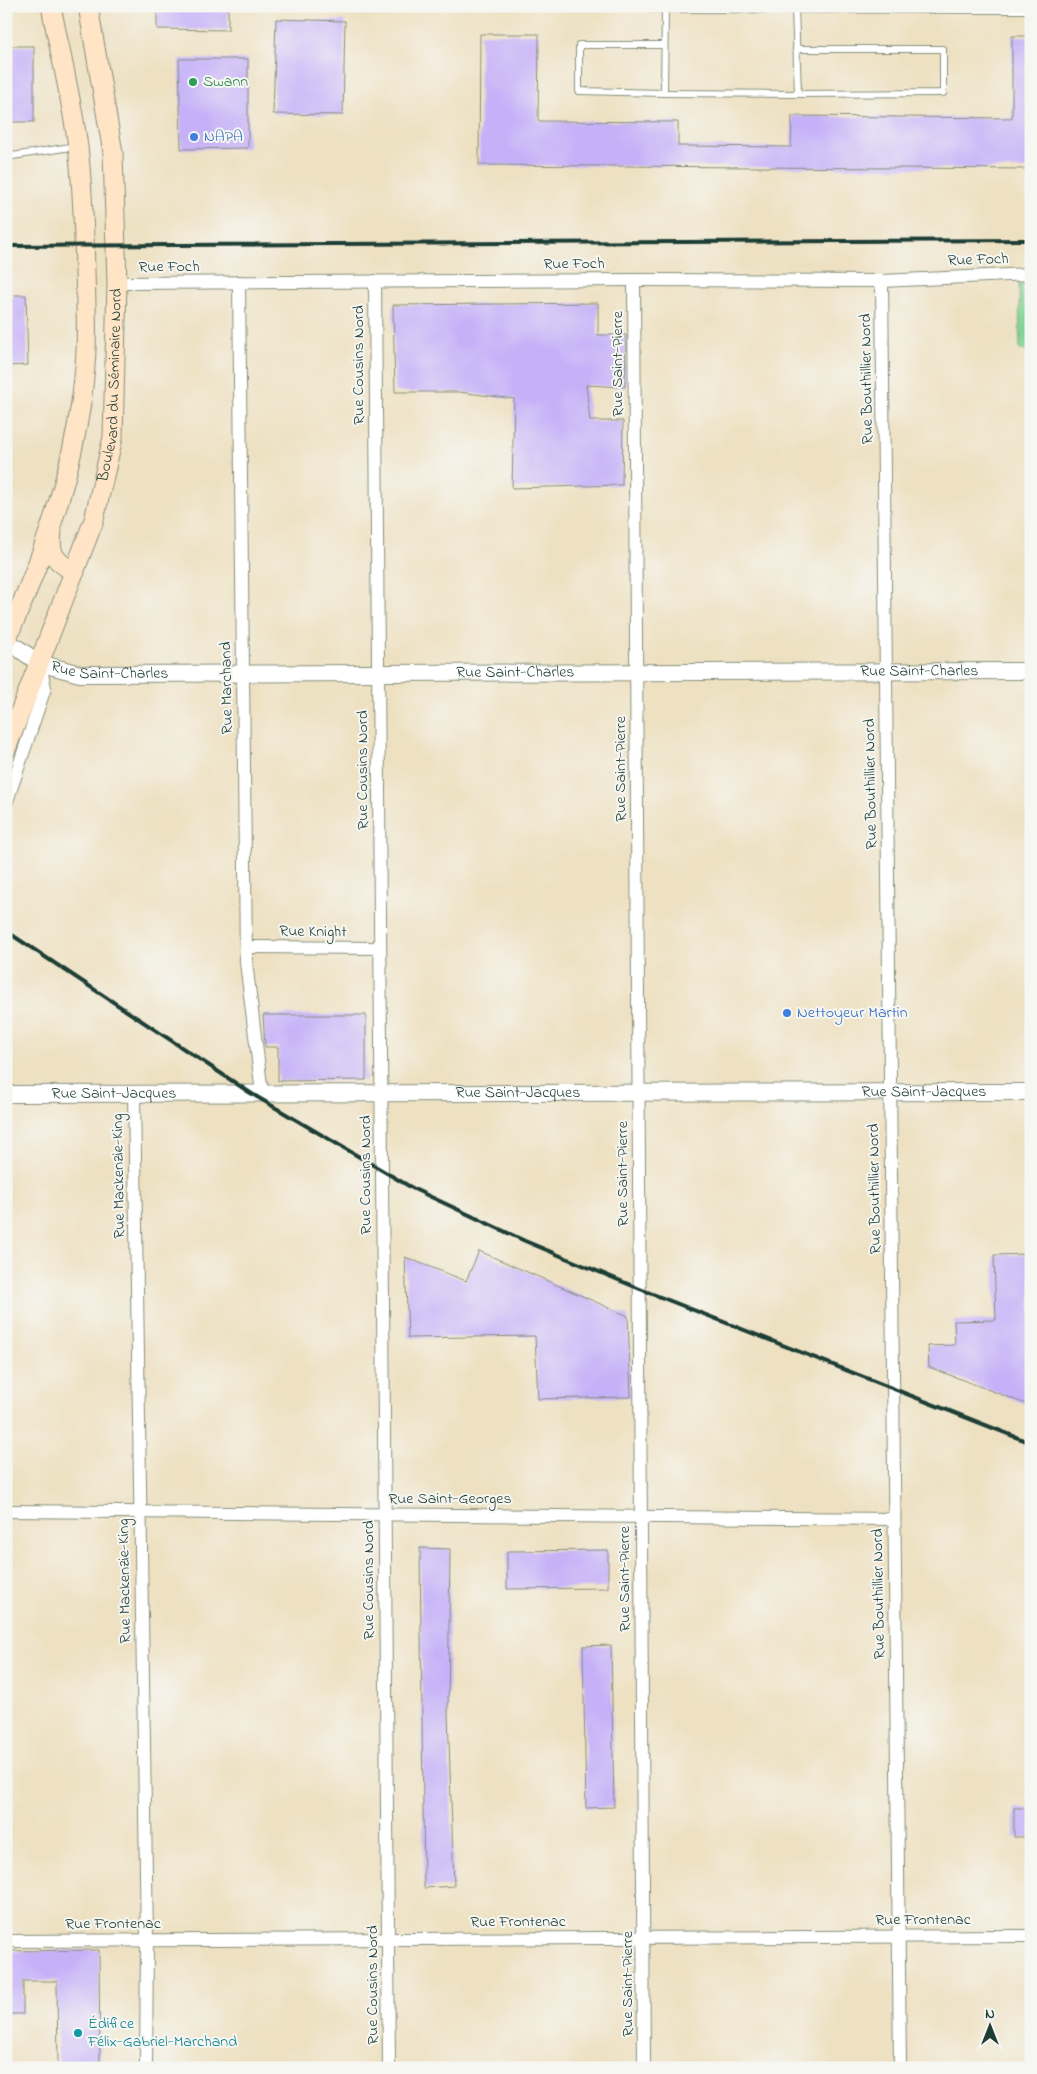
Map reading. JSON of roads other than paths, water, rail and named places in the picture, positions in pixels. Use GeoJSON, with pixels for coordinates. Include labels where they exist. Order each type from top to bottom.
{"type":"FeatureCollection","features":[{"type":"Feature","properties":{"kind":"main road","name":"Boulevard du Séminaire Nord"},"geometry":{"type":"LineString","coordinates":[[6,640],[20,609],[57,505],[77,426],[84,378],[87,328],[85,241],[78,146],[51,6]]}},
{"type":"Feature","properties":{"kind":"main road","name":"Boulevard du Séminaire Nord"},"geometry":{"type":"LineString","coordinates":[[6,748],[94,520],[114,437],[117,283],[113,153],[88,6]]}},
{"type":"Feature","properties":{"kind":"main road"},"geometry":{"type":"LineString","coordinates":[[57,505],[51,534],[52,553],[60,564],[75,572]]}},
{"type":"Feature","properties":{"kind":"street"},"geometry":{"type":"LineString","coordinates":[[659,7],[1031,7]]}},
{"type":"Feature","properties":{"kind":"street","name":"Rue Foch"},"geometry":{"type":"LineString","coordinates":[[117,283],[634,280],[882,281],[1031,274]]}},
{"type":"Feature","properties":{"kind":"street","name":"Rue Saint-Pierre"},"geometry":{"type":"LineString","coordinates":[[634,280],[644,2068]]}},
{"type":"Feature","properties":{"kind":"street","name":"Rue Cousins Nord"},"geometry":{"type":"LineString","coordinates":[[375,281],[390,2068]]}},
{"type":"Feature","properties":{"kind":"street","name":"Rue Bouthillier Nord"},"geometry":{"type":"LineString","coordinates":[[882,281],[900,2068]]}},
{"type":"Feature","properties":{"kind":"street","name":"Rue Marchand"},"geometry":{"type":"LineString","coordinates":[[239,282],[246,947],[262,1093]]}},
{"type":"Feature","properties":{"kind":"street","name":"Rue Saint-Charles"},"geometry":{"type":"LineString","coordinates":[[6,640],[40,663],[80,674],[1031,671]]}},
{"type":"Feature","properties":{"kind":"street"},"geometry":{"type":"LineString","coordinates":[[6,804],[46,688],[40,663]]}},
{"type":"Feature","properties":{"kind":"street","name":"Rue Knight"},"geometry":{"type":"LineString","coordinates":[[246,947],[380,948]]}},
{"type":"Feature","properties":{"kind":"street","name":"Rue Saint-Jacques"},"geometry":{"type":"LineString","coordinates":[[6,1094],[1031,1092]]}},
{"type":"Feature","properties":{"kind":"street","name":"Rue Mackenzie-King"},"geometry":{"type":"LineString","coordinates":[[134,1094],[147,1940],[146,2068]]}},
{"type":"Feature","properties":{"kind":"street","name":"Rue Saint-Georges"},"geometry":{"type":"LineString","coordinates":[[6,1511],[894,1518]]}},
{"type":"Feature","properties":{"kind":"street","name":"Rue Frontenac"},"geometry":{"type":"LineString","coordinates":[[6,1941],[1031,1936]]}},
{"type":"Feature","properties":{"kind":"lane"},"geometry":{"type":"LineString","coordinates":[[659,7],[664,45],[664,93]]}},
{"type":"Feature","properties":{"kind":"lane"},"geometry":{"type":"LineString","coordinates":[[795,8],[798,94]]}},
{"type":"Feature","properties":{"kind":"lane"},"geometry":{"type":"LineString","coordinates":[[664,45],[580,45],[580,91],[798,94],[944,93],[942,49],[796,49]]}},
{"type":"Feature","properties":{"kind":"lane"},"geometry":{"type":"LineString","coordinates":[[6,157],[78,146]]}},
{"type":"Feature","properties":{"kind":"railway"},"geometry":{"type":"LineString","coordinates":[[6,246],[1031,240]]}},
{"type":"Feature","properties":{"kind":"railway"},"geometry":{"type":"LineString","coordinates":[[6,931],[252,1094],[414,1189],[525,1241],[640,1289],[1031,1443]]}},
{"type":"Feature","properties":{"kind":"place","name":"Swann"},"geometry":{"type":"Point","coordinates":[193,82]}},
{"type":"Feature","properties":{"kind":"place","name":"NAPA"},"geometry":{"type":"Point","coordinates":[194,137]}},
{"type":"Feature","properties":{"kind":"place","name":"Nettoyeur Martin"},"geometry":{"type":"Point","coordinates":[787,1013]}},
{"type":"Feature","properties":{"kind":"place","name":"Édifice Félix-Gabriel-Marchand"},"geometry":{"type":"Point","coordinates":[78,2033]}}]}
